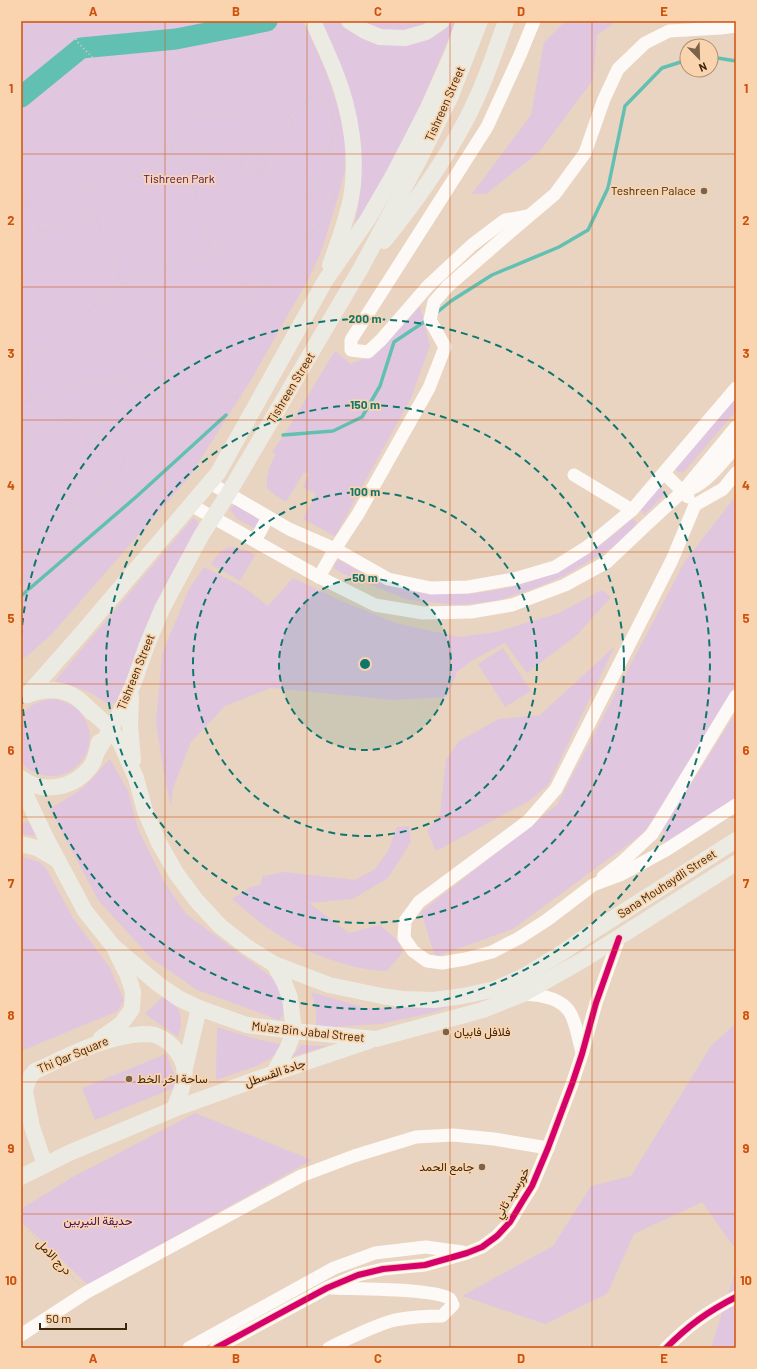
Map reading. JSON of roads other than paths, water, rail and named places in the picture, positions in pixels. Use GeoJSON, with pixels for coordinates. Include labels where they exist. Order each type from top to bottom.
{"type":"FeatureCollection","features":[{"type":"Feature","properties":{"kind":"main road"},"geometry":{"type":"LineString","coordinates":[[313,21],[335,70],[346,106],[353,141],[353,171],[349,205],[325,281]]}},
{"type":"Feature","properties":{"kind":"main road"},"geometry":{"type":"LineString","coordinates":[[349,21],[365,31],[380,37],[405,38],[426,32],[442,21]]}},
{"type":"Feature","properties":{"kind":"main road","name":"Tishreen Street"},"geometry":{"type":"LineString","coordinates":[[23,697],[80,635],[218,473],[325,281],[368,219],[394,174],[427,110],[453,52],[464,21]]}},
{"type":"Feature","properties":{"kind":"main road","name":"Tishreen Street"},"geometry":{"type":"LineString","coordinates":[[45,788],[59,787],[72,782],[82,775],[91,765],[134,682],[162,609],[201,536],[214,518],[361,268],[419,160],[450,98],[480,21]]}},
{"type":"Feature","properties":{"kind":"main road"},"geometry":{"type":"LineString","coordinates":[[361,268],[403,217],[435,171],[466,120],[483,82],[506,21]]}},
{"type":"Feature","properties":{"kind":"main road"},"geometry":{"type":"LineString","coordinates":[[134,682],[131,699],[130,725],[136,778]]}},
{"type":"Feature","properties":{"kind":"main road"},"geometry":{"type":"LineString","coordinates":[[23,697],[42,690],[58,690],[73,695],[110,728],[127,754],[146,811],[159,843],[176,873],[196,900],[220,926],[247,947],[274,964],[284,982],[290,998],[294,1031],[288,1048],[274,1072]]}},
{"type":"Feature","properties":{"kind":"main road"},"geometry":{"type":"LineString","coordinates":[[85,705],[93,715],[98,727],[99,740],[97,752]]}},
{"type":"Feature","properties":{"kind":"main road"},"geometry":{"type":"LineString","coordinates":[[21,778],[45,788],[25,808]]}},
{"type":"Feature","properties":{"kind":"main road","name":"Mu'az Bin Jabal Street"},"geometry":{"type":"LineString","coordinates":[[21,786],[25,808],[58,861],[86,911],[112,946],[158,984],[178,998],[199,1008],[246,1025],[376,1039],[483,1010],[523,994],[618,938]]}},
{"type":"Feature","properties":{"kind":"main road","name":"Sana Mouhaydli Street"},"geometry":{"type":"LineString","coordinates":[[274,964],[329,985],[382,996],[434,1000],[495,989],[524,976],[564,952],[598,928],[736,840]]}},
{"type":"Feature","properties":{"kind":"main road"},"geometry":{"type":"LineString","coordinates":[[21,844],[38,848],[58,861]]}},
{"type":"Feature","properties":{"kind":"main road","name":"Sana Mouhaydli Street"},"geometry":{"type":"LineString","coordinates":[[618,938],[736,862]]}},
{"type":"Feature","properties":{"kind":"main road"},"geometry":{"type":"LineString","coordinates":[[89,1046],[121,1024],[132,1009],[133,992],[112,946]]}},
{"type":"Feature","properties":{"kind":"main road"},"geometry":{"type":"LineString","coordinates":[[21,1177],[69,1153],[174,1109],[184,1080],[185,1068],[199,1008]]}},
{"type":"Feature","properties":{"kind":"main road","name":"Thi Qar Square"},"geometry":{"type":"LineString","coordinates":[[45,1165],[32,1127],[25,1092],[27,1081],[35,1071],[102,1041],[129,1035],[142,1034],[154,1035],[165,1040],[174,1048],[181,1058],[185,1068]]}},
{"type":"Feature","properties":{"kind":"main road","name":"جادة القسطل"},"geometry":{"type":"LineString","coordinates":[[174,1109],[274,1072],[376,1039]]}},
{"type":"Feature","properties":{"kind":"street"},"geometry":{"type":"LineString","coordinates":[[530,215],[505,220],[472,245],[428,286],[381,340],[368,352],[351,350],[351,340],[487,127],[534,21]]}},
{"type":"Feature","properties":{"kind":"street"},"geometry":{"type":"LineString","coordinates":[[319,577],[335,548],[358,514],[429,388],[444,347],[430,320],[434,302],[448,286],[555,194],[585,154],[604,99],[618,69],[645,43],[669,31],[736,26]]}},
{"type":"Feature","properties":{"kind":"street"},"geometry":{"type":"LineString","coordinates":[[210,483],[289,529],[335,548],[388,579],[431,588],[468,587],[514,579],[556,566],[587,547],[632,510],[736,388]]}},
{"type":"Feature","properties":{"kind":"street"},"geometry":{"type":"LineString","coordinates":[[192,505],[319,577],[375,605],[423,612],[471,612],[512,605],[565,585],[607,562],[684,491],[736,427]]}},
{"type":"Feature","properties":{"kind":"street"},"geometry":{"type":"LineString","coordinates":[[684,491],[698,486],[722,463],[736,446]]}},
{"type":"Feature","properties":{"kind":"street"},"geometry":{"type":"LineString","coordinates":[[664,473],[684,491],[695,506]]}},
{"type":"Feature","properties":{"kind":"street"},"geometry":{"type":"LineString","coordinates":[[736,473],[723,489],[695,506],[672,560],[556,789],[528,821],[419,902],[405,921],[404,938],[413,952],[427,961],[442,963],[492,952],[519,938],[547,920],[621,863],[652,834],[736,696]]}},
{"type":"Feature","properties":{"kind":"street"},"geometry":{"type":"LineString","coordinates":[[574,474],[632,510]]}},
{"type":"Feature","properties":{"kind":"street"},"geometry":{"type":"LineString","coordinates":[[255,541],[268,517]]}},
{"type":"Feature","properties":{"kind":"street"},"geometry":{"type":"LineString","coordinates":[[592,885],[620,875],[666,850],[736,805]]}},
{"type":"Feature","properties":{"kind":"street","name":"خورسيد ثاني"},"geometry":{"type":"LineString","coordinates":[[216,1348],[327,1288],[358,1275],[401,1266],[425,1264],[467,1253],[482,1247],[497,1236],[510,1222],[532,1186],[548,1148],[582,1054],[596,1003],[618,938]]}},
{"type":"Feature","properties":{"kind":"street"},"geometry":{"type":"LineString","coordinates":[[523,994],[541,995],[553,998],[569,1011],[573,1018],[582,1054]]}},
{"type":"Feature","properties":{"kind":"street"},"geometry":{"type":"LineString","coordinates":[[21,1335],[87,1292],[301,1176],[354,1156],[416,1137],[453,1135],[494,1139],[548,1148]]}},
{"type":"Feature","properties":{"kind":"street"},"geometry":{"type":"LineString","coordinates":[[189,1348],[334,1268],[375,1253],[426,1248],[467,1253]]}},
{"type":"Feature","properties":{"kind":"street"},"geometry":{"type":"LineString","coordinates":[[327,1288],[412,1290],[444,1296],[450,1300],[453,1305],[442,1316],[395,1320],[368,1329],[329,1348]]}},
{"type":"Feature","properties":{"kind":"street"},"geometry":{"type":"LineString","coordinates":[[666,1348],[685,1329],[697,1320],[736,1297]]}},
{"type":"Feature","properties":{"kind":"waterway"},"geometry":{"type":"LineString","coordinates":[[21,97],[81,48],[176,39],[267,21]]}},
{"type":"Feature","properties":{"kind":"waterway"},"geometry":{"type":"LineString","coordinates":[[719,58],[736,61]]}},
{"type":"Feature","properties":{"kind":"waterway"},"geometry":{"type":"LineString","coordinates":[[435,314],[451,301],[492,275],[559,247],[588,230],[608,188],[625,106],[662,68],[679,63]]}},
{"type":"Feature","properties":{"kind":"waterway"},"geometry":{"type":"LineString","coordinates":[[283,435],[333,431],[362,417],[380,386],[394,342],[427,320]]}},
{"type":"Feature","properties":{"kind":"waterway"},"geometry":{"type":"LineString","coordinates":[[21,596],[136,497],[226,415]]}},
{"type":"Feature","properties":{"kind":"place","name":"Teshreen Palace"},"geometry":{"type":"Point","coordinates":[704,191]}},
{"type":"Feature","properties":{"kind":"place","name":"فلافل فابيان"},"geometry":{"type":"Point","coordinates":[446,1032]}},
{"type":"Feature","properties":{"kind":"place","name":"ساحة اخر الخط"},"geometry":{"type":"Point","coordinates":[129,1079]}},
{"type":"Feature","properties":{"kind":"place","name":"جامع الحمد"},"geometry":{"type":"Point","coordinates":[482,1167]}},
{"type":"Feature","properties":{"kind":"park label","name":"Tishreen Park"},"geometry":{"type":"Point","coordinates":[179,179]}},
{"type":"Feature","properties":{"kind":"park label","name":"حديقة النيربين"},"geometry":{"type":"Point","coordinates":[98,1221]}}]}
